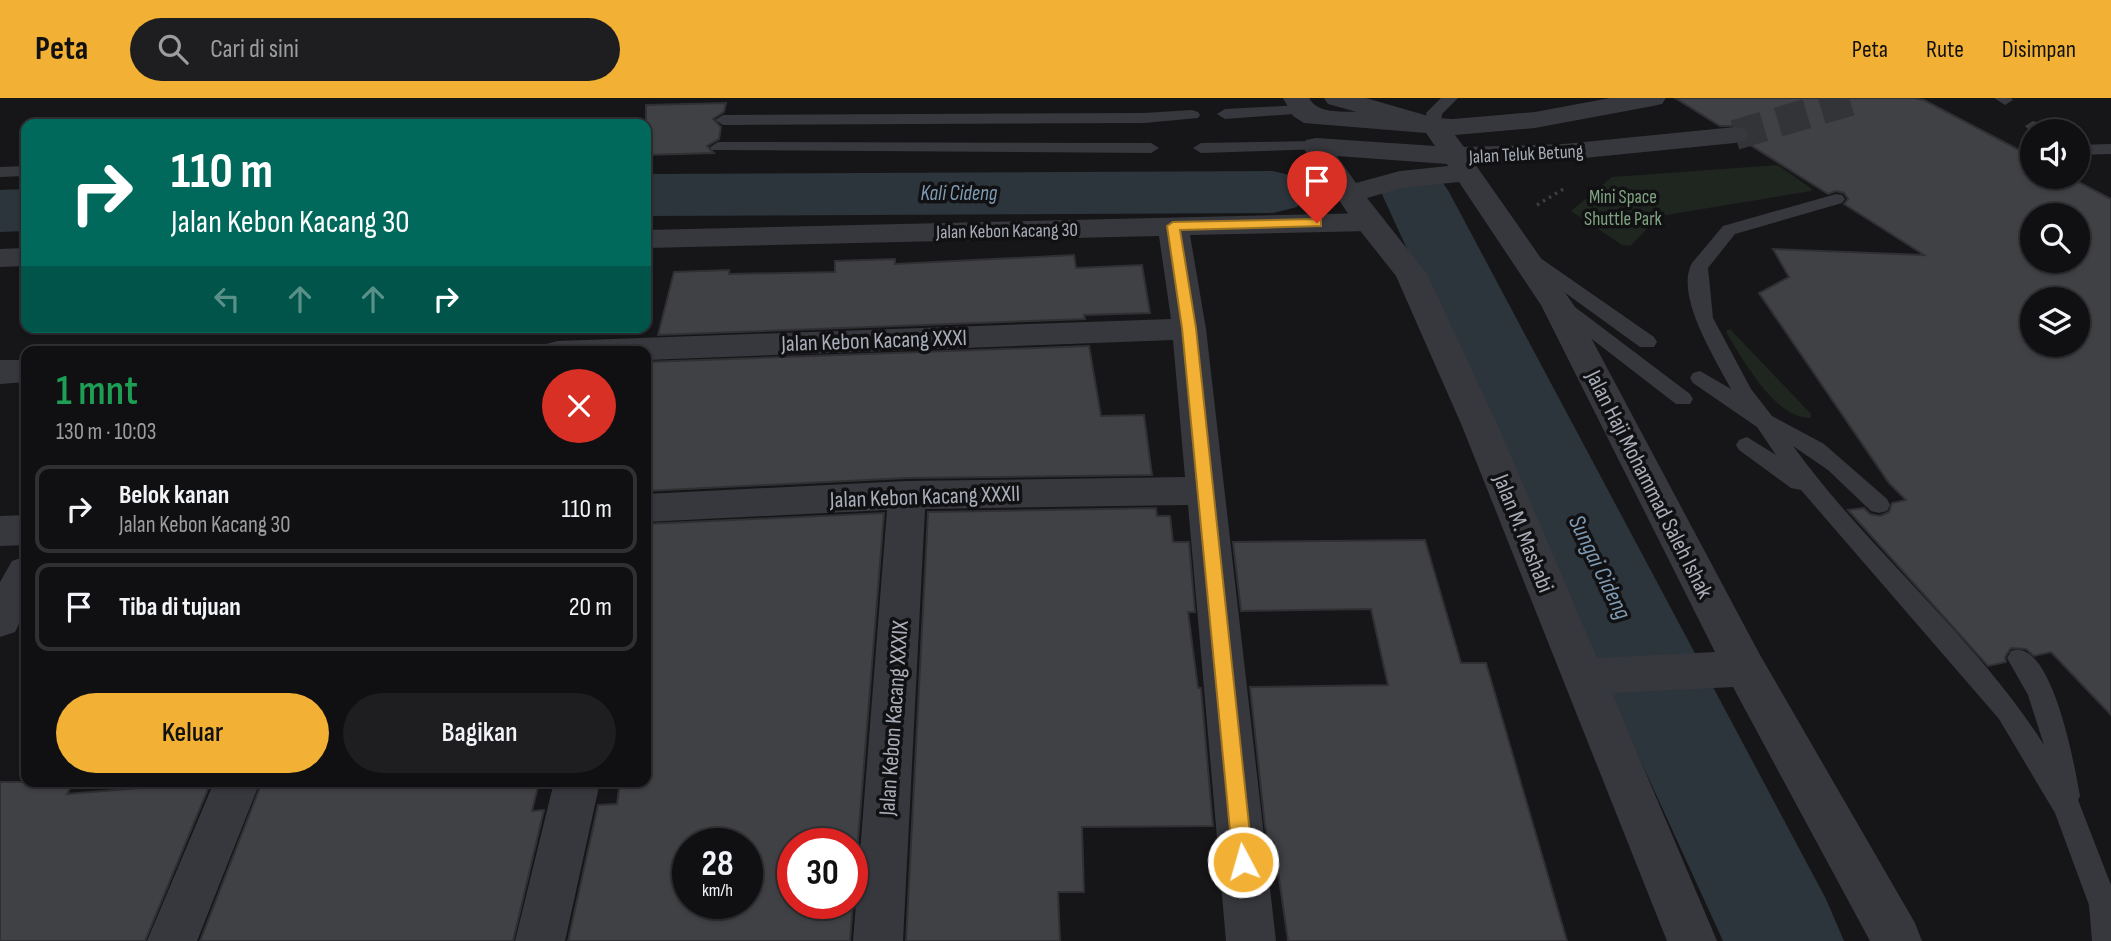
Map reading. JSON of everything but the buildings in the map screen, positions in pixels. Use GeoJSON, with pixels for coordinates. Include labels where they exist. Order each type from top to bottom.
{"type":"FeatureCollection","features":[{"type":"Feature","properties":{"kind":"street"},"geometry":{"type":"LineString","coordinates":[[1337,98],[1435,126]]}},
{"type":"Feature","properties":{"kind":"street","name":"Jalan Teluk Betung"},"geometry":{"type":"LineString","coordinates":[[1299,104],[1314,117],[1435,126],[1535,120],[1653,98]]}},
{"type":"Feature","properties":{"kind":"street","name":"Jalan Haji Mohammad Saleh Ishak"},"geometry":{"type":"LineString","coordinates":[[1435,126],[1557,304],[1724,669],[1897,941]]}},
{"type":"Feature","properties":{"kind":"street","name":"Jalan Teluk Betung"},"geometry":{"type":"LineString","coordinates":[[1323,155],[1462,164],[1734,135]]}},
{"type":"Feature","properties":{"kind":"street","name":"Jalan M. Mashabi"},"geometry":{"type":"LineString","coordinates":[[1323,155],[1359,208],[1411,274],[1479,426],[1601,677],[1692,941]]}},
{"type":"Feature","properties":{"kind":"street","name":"Jalan Kebon Kacang 30"},"geometry":{"type":"LineString","coordinates":[[651,239],[1173,226],[1359,208],[1401,180],[1462,164]]}},
{"type":"Feature","properties":{"kind":"street"},"geometry":{"type":"LineString","coordinates":[[1173,226],[1189,328],[1251,941]]}},
{"type":"Feature","properties":{"kind":"street"},"geometry":{"type":"LineString","coordinates":[[0,258],[21,257]]}},
{"type":"Feature","properties":{"kind":"street","name":"Jalan Kebon Kacang XXXI"},"geometry":{"type":"LineString","coordinates":[[651,348],[1189,328]]}},
{"type":"Feature","properties":{"kind":"street"},"geometry":{"type":"LineString","coordinates":[[0,372],[21,371]]}},
{"type":"Feature","properties":{"kind":"street","name":"Jalan Kebon Kacang XXXII"},"geometry":{"type":"LineString","coordinates":[[651,508],[907,495],[1205,491]]}},
{"type":"Feature","properties":{"kind":"street","name":"Jalan Kebon Kacang XXXIX"},"geometry":{"type":"LineString","coordinates":[[878,941],[907,495]]}},
{"type":"Feature","properties":{"kind":"street"},"geometry":{"type":"LineString","coordinates":[[0,531],[21,530]]}},
{"type":"Feature","properties":{"kind":"street"},"geometry":{"type":"LineString","coordinates":[[0,620],[21,581]]}},
{"type":"Feature","properties":{"kind":"street"},"geometry":{"type":"LineString","coordinates":[[1601,677],[1724,669]]}},
{"type":"Feature","properties":{"kind":"street"},"geometry":{"type":"LineString","coordinates":[[172,941],[235,787]]}},
{"type":"Feature","properties":{"kind":"street"},"geometry":{"type":"LineString","coordinates":[[540,941],[576,787]]}},
{"type":"Feature","properties":{"kind":"lane"},"geometry":{"type":"LineString","coordinates":[[1144,118],[1166,110],[1167,98]]}},
{"type":"Feature","properties":{"kind":"lane"},"geometry":{"type":"LineString","coordinates":[[1435,126],[1434,113],[1450,98]]}},
{"type":"Feature","properties":{"kind":"lane"},"geometry":{"type":"LineString","coordinates":[[1225,114],[1299,104]]}},
{"type":"Feature","properties":{"kind":"lane"},"geometry":{"type":"LineString","coordinates":[[723,120],[1192,116]]}},
{"type":"Feature","properties":{"kind":"lane"},"geometry":{"type":"LineString","coordinates":[[718,147],[1152,148]]}},
{"type":"Feature","properties":{"kind":"lane"},"geometry":{"type":"LineString","coordinates":[[1210,147],[1323,155]]}},
{"type":"Feature","properties":{"kind":"lane"},"geometry":{"type":"LineString","coordinates":[[2090,150],[2111,149]]}},
{"type":"Feature","properties":{"kind":"lane"},"geometry":{"type":"LineString","coordinates":[[0,172],[21,170]]}},
{"type":"Feature","properties":{"kind":"lane"},"geometry":{"type":"LineString","coordinates":[[1836,199],[1729,230],[1699,267],[1703,318],[1743,392],[1815,493],[1879,562],[2008,711],[2067,807],[2108,907],[2107,941]]}},
{"type":"Feature","properties":{"kind":"lane"},"geometry":{"type":"LineString","coordinates":[[1522,253],[1647,342]]}},
{"type":"Feature","properties":{"kind":"lane"},"geometry":{"type":"LineString","coordinates":[[1557,304],[1684,400]]}},
{"type":"Feature","properties":{"kind":"lane"},"geometry":{"type":"LineString","coordinates":[[1700,377],[1763,421],[1816,449],[1879,505]]}},
{"type":"Feature","properties":{"kind":"lane"},"geometry":{"type":"LineString","coordinates":[[1747,445],[1815,493]]}},
{"type":"Feature","properties":{"kind":"lane"},"geometry":{"type":"LineString","coordinates":[[2020,659],[2037,682],[2049,709],[2067,807]]}},
{"type":"Feature","properties":{"kind":"path"},"geometry":{"type":"LineString","coordinates":[[1532,214],[1536,205],[1568,186]]}},
{"type":"Feature","properties":{"kind":"green space","name":"Mini Space Shuttle Park"},"geometry":{"type":"Polygon","coordinates":[[[1778,165],[1812,189],[1811,191],[1660,216],[1630,246],[1622,245],[1571,211],[1612,177],[1778,165]]]}},
{"type":"Feature","properties":{"kind":"green space"},"geometry":{"type":"Polygon","coordinates":[[[1730,329],[1811,414],[1811,418],[1798,416],[1786,409],[1763,388],[1729,337],[1726,331],[1730,329]]]}},
{"type":"Feature","properties":{"kind":"waterway","name":"Kali Cideng"},"geometry":{"type":"LineString","coordinates":[[651,195],[1273,192]]}},
{"type":"Feature","properties":{"kind":"waterway","name":"Sungai Cideng"},"geometry":{"type":"LineString","coordinates":[[1415,192],[1784,941]]}},
{"type":"Feature","properties":{"kind":"waterway","name":"Kali Cideng"},"geometry":{"type":"LineString","coordinates":[[0,211],[21,210]]}},
{"type":"Feature","properties":{"kind":"tunnel"},"geometry":{"type":"LineString","coordinates":[[1735,135],[1860,98]]}},
{"type":"Feature","properties":{"kind":"route"},"geometry":{"type":"LineString","coordinates":[[1243,862],[1189,328],[1173,226],[1317,223]]}}]}
